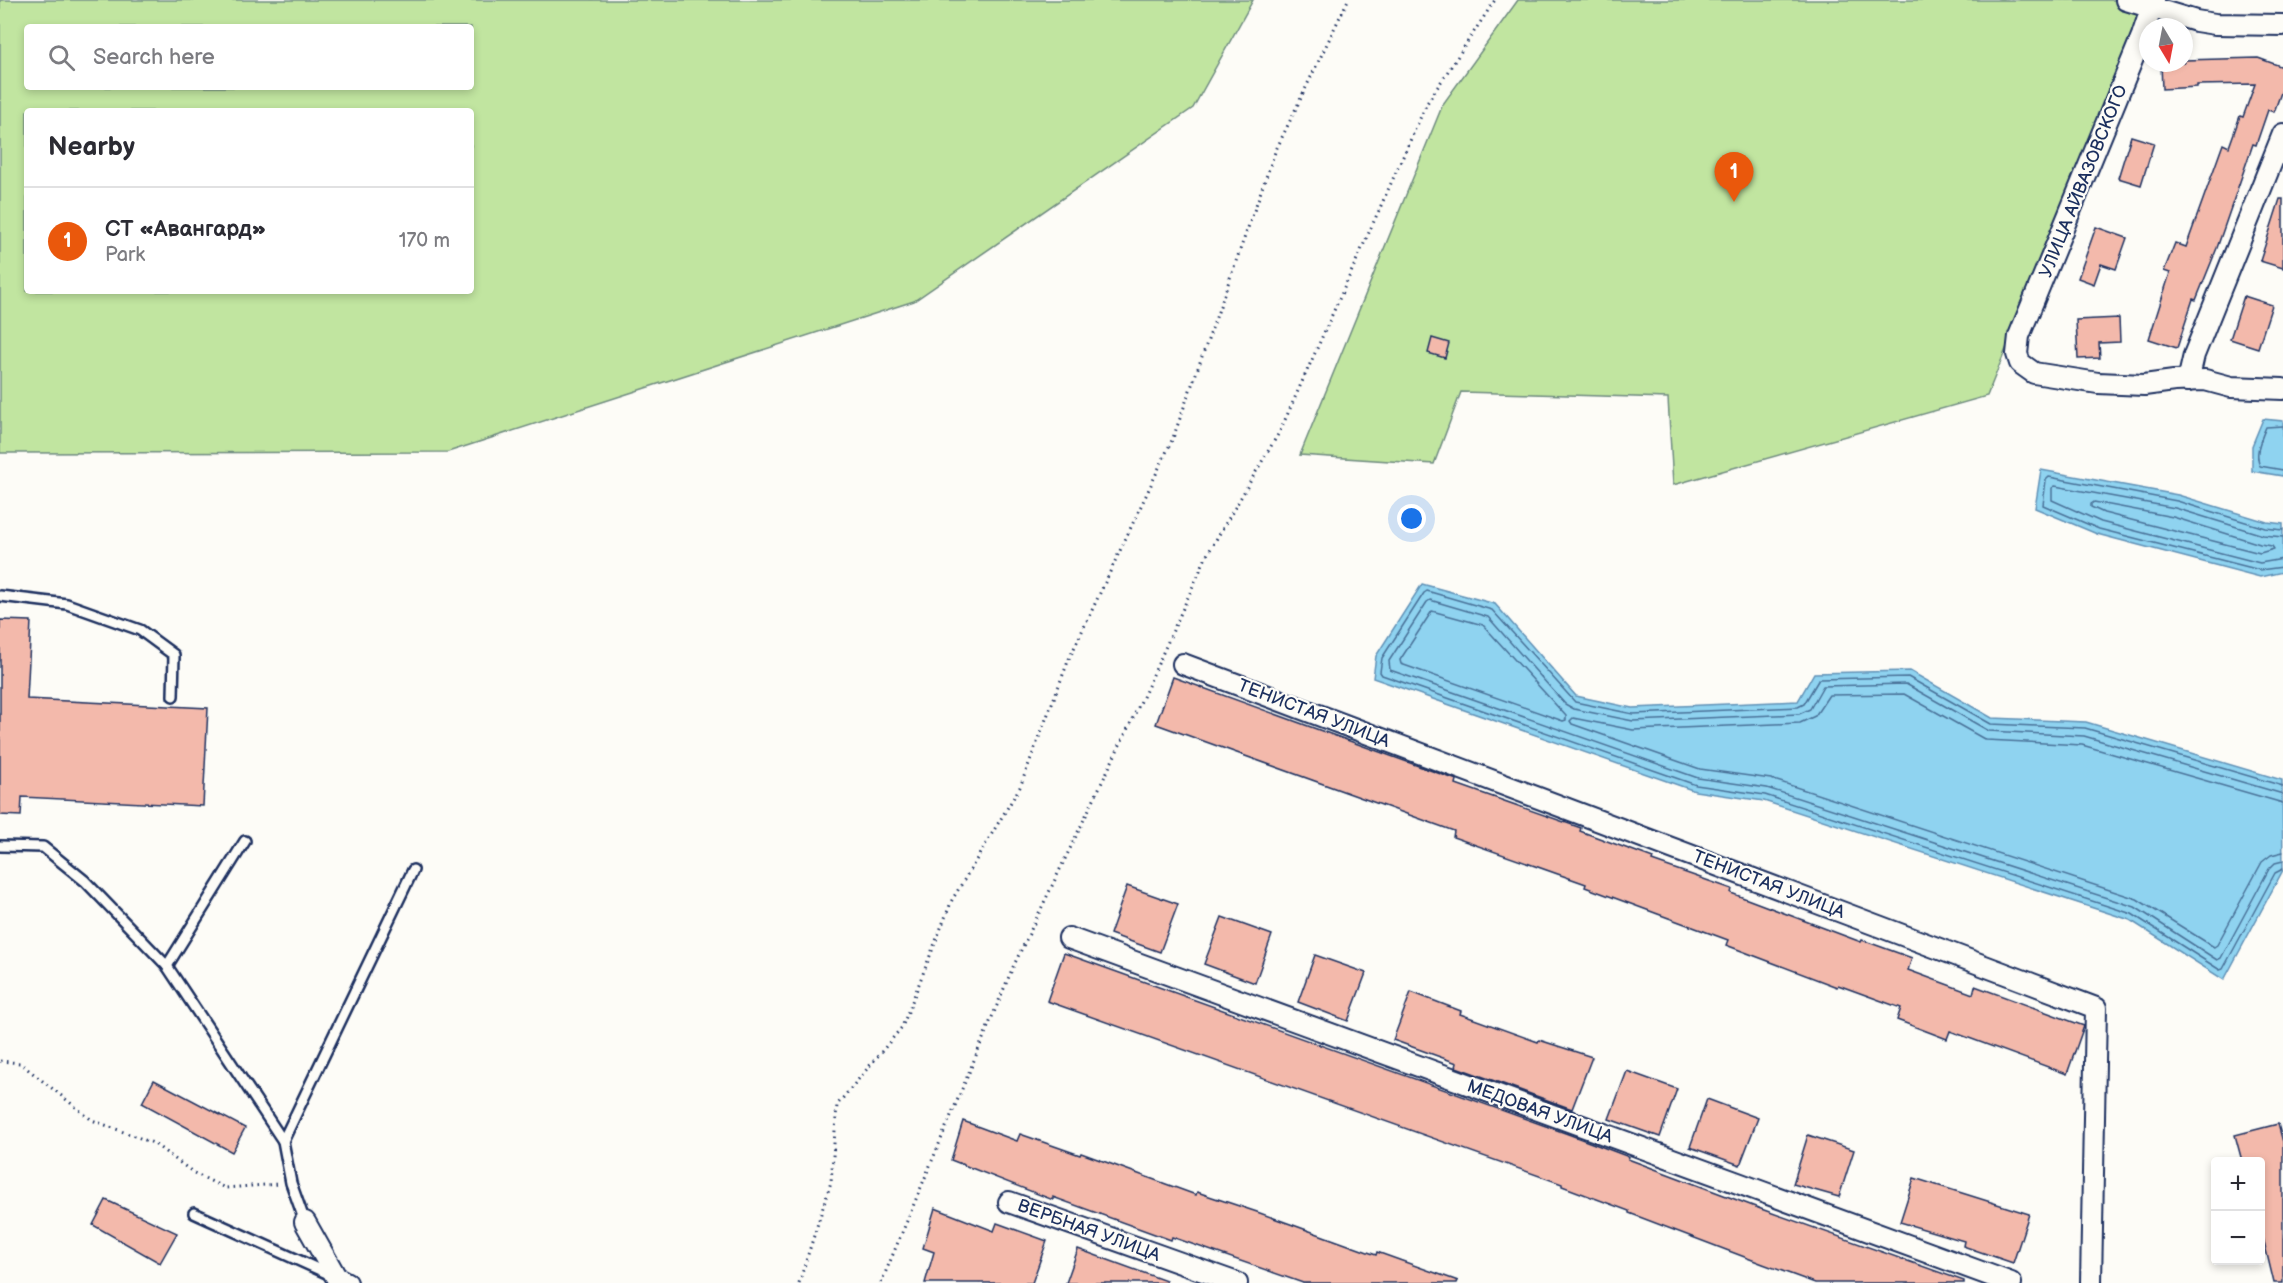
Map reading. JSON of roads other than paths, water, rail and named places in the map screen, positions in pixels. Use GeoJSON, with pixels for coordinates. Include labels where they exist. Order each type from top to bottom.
{"type":"FeatureCollection","features":[{"type":"Feature","properties":{"kind":"street"},"geometry":{"type":"LineString","coordinates":[[2126,0],[2152,4],[2196,21],[2215,24],[2283,25]]}},
{"type":"Feature","properties":{"kind":"street","name":"УЛИЦА АЙВАЗОВСКОГО"},"geometry":{"type":"LineString","coordinates":[[2152,4],[2142,36],[2019,336],[2017,354],[2020,363],[2034,373],[2098,383],[2144,385],[2188,381]]}},
{"type":"Feature","properties":{"kind":"street"},"geometry":{"type":"LineString","coordinates":[[2283,134],[2194,355],[2188,381],[2205,380],[2231,387],[2283,389]]}},
{"type":"Feature","properties":{"kind":"street","name":"ТЕНИСТАЯ УЛИЦА"},"geometry":{"type":"LineString","coordinates":[[1183,664],[2096,1008],[2091,1283]]}},
{"type":"Feature","properties":{"kind":"street","name":"МЕДОВАЯ УЛИЦА"},"geometry":{"type":"LineString","coordinates":[[1069,938],[2011,1283]]}},
{"type":"Feature","properties":{"kind":"street","name":"ВЕРБНАЯ УЛИЦА"},"geometry":{"type":"LineString","coordinates":[[1009,1202],[1237,1283]]}},
{"type":"Feature","properties":{"kind":"street"},"geometry":{"type":"LineString","coordinates":[[305,1222],[342,1280]]}},
{"type":"Feature","properties":{"kind":"lane"},"geometry":{"type":"LineString","coordinates":[[0,596],[67,604],[140,630],[174,655],[173,696]]}},
{"type":"Feature","properties":{"kind":"lane"},"geometry":{"type":"LineString","coordinates":[[167,966],[245,841]]}},
{"type":"Feature","properties":{"kind":"lane"},"geometry":{"type":"LineString","coordinates":[[0,846],[43,847],[85,881],[167,966],[283,1141],[291,1183],[305,1222]]}},
{"type":"Feature","properties":{"kind":"lane"},"geometry":{"type":"LineString","coordinates":[[283,1141],[413,870]]}},
{"type":"Feature","properties":{"kind":"lane"},"geometry":{"type":"LineString","coordinates":[[194,1213],[342,1280]]}},
{"type":"Feature","properties":{"kind":"water"},"geometry":{"type":"Polygon","coordinates":[[[2263,419],[2283,421],[2283,476],[2252,471],[2252,446],[2263,419]]]}},
{"type":"Feature","properties":{"kind":"water"},"geometry":{"type":"Polygon","coordinates":[[[2041,470],[2178,495],[2267,522],[2283,524],[2283,572],[2260,577],[2097,534],[2035,508],[2041,470]]]}},
{"type":"Feature","properties":{"kind":"water"},"geometry":{"type":"Polygon","coordinates":[[[1422,584],[1495,604],[1576,696],[1632,708],[1798,701],[1814,673],[1910,671],[1992,718],[2086,722],[2282,780],[2283,870],[2224,980],[2130,920],[1764,801],[1695,791],[1373,678],[1376,656],[1422,584]]]}},
{"type":"Feature","properties":{"kind":"place","name":"СТ «Авангард»"},"geometry":{"type":"Point","coordinates":[1734,202]}}]}
